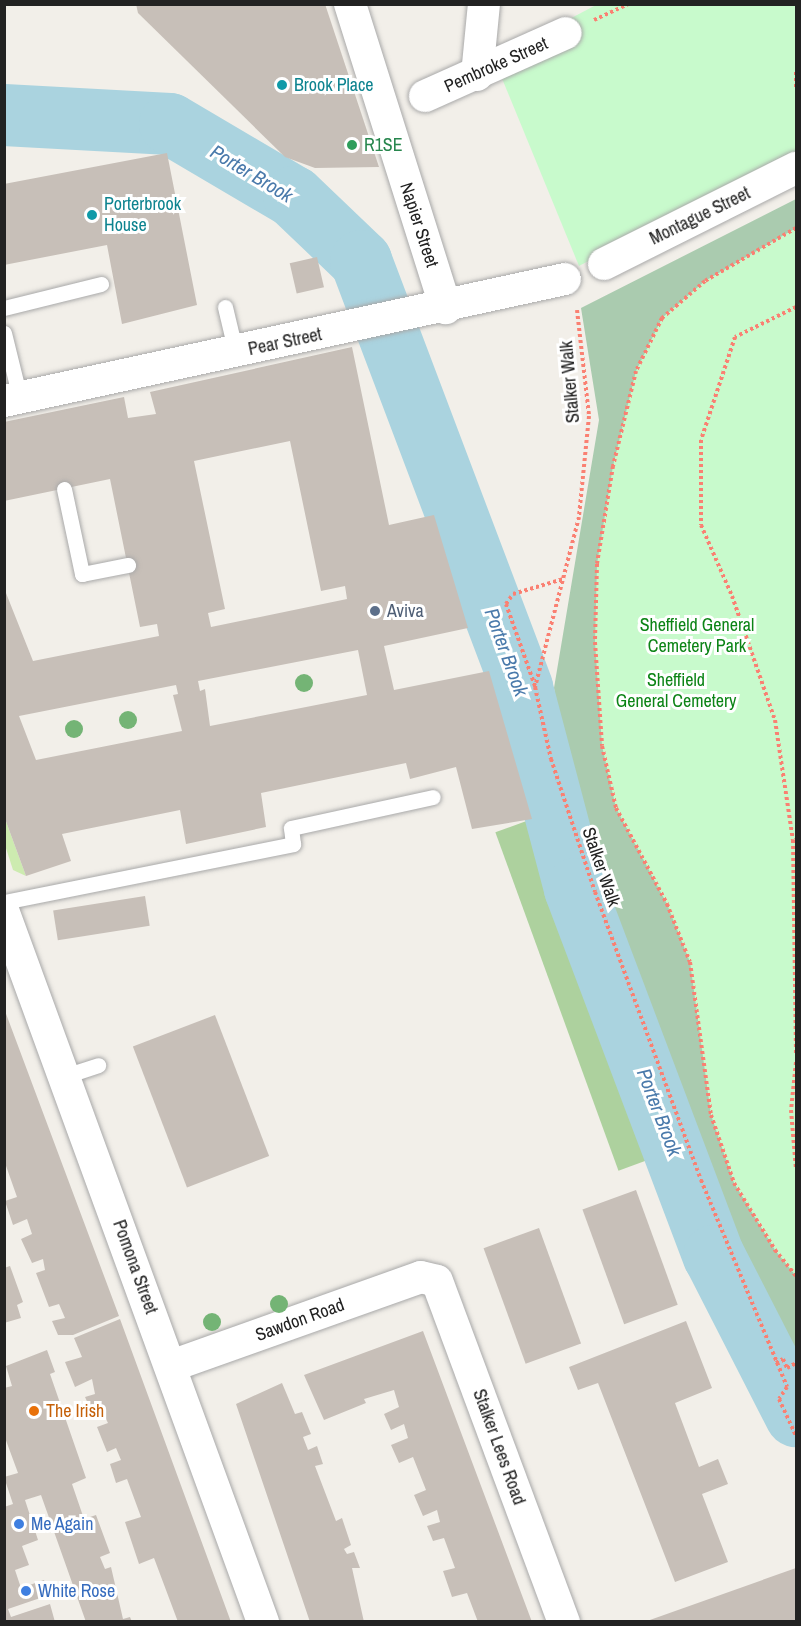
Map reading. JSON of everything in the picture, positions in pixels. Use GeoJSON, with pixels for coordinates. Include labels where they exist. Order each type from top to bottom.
{"type":"FeatureCollection","features":[{"type":"Feature","properties":{"kind":"street","name":"Napier Street"},"geometry":{"type":"LineString","coordinates":[[350,4],[446,308]]}},
{"type":"Feature","properties":{"kind":"street"},"geometry":{"type":"LineString","coordinates":[[477,75],[484,4]]}},
{"type":"Feature","properties":{"kind":"street","name":"Pembroke Street"},"geometry":{"type":"LineString","coordinates":[[425,96],[477,75],[566,33]]}},
{"type":"Feature","properties":{"kind":"street","name":"Montague Street"},"geometry":{"type":"LineString","coordinates":[[604,264],[796,168]]}},
{"type":"Feature","properties":{"kind":"street","name":"Pear Street"},"geometry":{"type":"LineString","coordinates":[[29,401],[446,308],[565,279]]}},
{"type":"Feature","properties":{"kind":"street","name":"Pomona Street"},"geometry":{"type":"LineString","coordinates":[[8,930],[65,1076],[262,1622]]}},
{"type":"Feature","properties":{"kind":"street","name":"Sawdon Road"},"geometry":{"type":"LineString","coordinates":[[171,1366],[430,1277]]}},
{"type":"Feature","properties":{"kind":"street","name":"Stalker Lees Road"},"geometry":{"type":"LineString","coordinates":[[430,1277],[437,1281],[564,1622]]}},
{"type":"Feature","properties":{"kind":"lane"},"geometry":{"type":"LineString","coordinates":[[4,308],[102,284]]}},
{"type":"Feature","properties":{"kind":"lane"},"geometry":{"type":"LineString","coordinates":[[225,307],[236,353]]}},
{"type":"Feature","properties":{"kind":"lane"},"geometry":{"type":"LineString","coordinates":[[4,333],[29,401]]}},
{"type":"Feature","properties":{"kind":"lane"},"geometry":{"type":"LineString","coordinates":[[64,489],[82,574],[128,565]]}},
{"type":"Feature","properties":{"kind":"lane"},"geometry":{"type":"LineString","coordinates":[[4,902],[293,843],[291,828],[433,796]]}},
{"type":"Feature","properties":{"kind":"lane"},"geometry":{"type":"LineString","coordinates":[[65,1076],[98,1065]]}},
{"type":"Feature","properties":{"kind":"path"},"geometry":{"type":"LineString","coordinates":[[796,72],[796,88]]}},
{"type":"Feature","properties":{"kind":"path"},"geometry":{"type":"LineString","coordinates":[[796,228],[705,281],[662,318],[636,371],[613,466],[597,564],[595,642],[602,746],[616,808],[667,904],[690,963],[711,1115],[734,1183],[775,1250],[796,1276]]}},
{"type":"Feature","properties":{"kind":"path","name":"Stalker Walk"},"geometry":{"type":"LineString","coordinates":[[565,279],[576,308],[589,416],[579,517],[535,687],[551,759],[595,892],[701,1180],[787,1387],[778,1399],[796,1436]]}},
{"type":"Feature","properties":{"kind":"path"},"geometry":{"type":"LineString","coordinates":[[796,307],[735,337],[701,440],[701,525],[732,596],[775,720],[793,840],[796,1056]]}},
{"type":"Feature","properties":{"kind":"path"},"geometry":{"type":"LineString","coordinates":[[535,687],[506,604],[513,594],[563,579]]}},
{"type":"Feature","properties":{"kind":"path"},"geometry":{"type":"LineString","coordinates":[[796,1062],[791,1110],[796,1169]]}},
{"type":"Feature","properties":{"kind":"path"},"geometry":{"type":"LineString","coordinates":[[776,1363],[783,1359],[787,1368],[796,1362]]}},
{"type":"Feature","properties":{"kind":"green space"},"geometry":{"type":"Polygon","coordinates":[[[596,5],[796,5],[796,152],[579,266],[494,59],[596,5]]]}},
{"type":"Feature","properties":{"kind":"green space","name":"Sheffield General Cemetery Park"},"geometry":{"type":"Polygon","coordinates":[[[796,199],[796,1392],[758,1318],[564,770],[554,688],[599,420],[581,308],[796,199]]]}},
{"type":"Feature","properties":{"kind":"green space","name":"Sheffield General Cemetery Park"},"geometry":{"type":"Polygon","coordinates":[[[796,228],[796,1276],[775,1250],[734,1183],[711,1115],[690,962],[667,904],[616,808],[602,746],[595,642],[597,564],[613,466],[636,371],[662,318],[705,281],[796,228]]]}},
{"type":"Feature","properties":{"kind":"green space"},"geometry":{"type":"Polygon","coordinates":[[[4,816],[26,876],[13,870],[5,845],[4,816]]]}},
{"type":"Feature","properties":{"kind":"green space"},"geometry":{"type":"Polygon","coordinates":[[[532,819],[655,1157],[618,1171],[495,832],[532,819]]]}},
{"type":"Feature","properties":{"kind":"building","name":"Brook Place"},"geometry":{"type":"Polygon","coordinates":[[[136,4],[325,4],[379,167],[315,168],[285,157],[138,13],[136,4]]]}},
{"type":"Feature","properties":{"kind":"building","name":"Porterbrook House"},"geometry":{"type":"Polygon","coordinates":[[[167,153],[197,305],[122,324],[107,245],[4,265],[4,184],[167,153]]]}},
{"type":"Feature","properties":{"kind":"building"},"geometry":{"type":"Polygon","coordinates":[[[317,257],[324,287],[297,294],[290,263],[317,257]]]}},
{"type":"Feature","properties":{"kind":"building","name":"Aviva"},"geometry":{"type":"Polygon","coordinates":[[[352,347],[389,525],[434,515],[468,628],[384,646],[394,690],[489,671],[532,819],[472,829],[456,767],[410,779],[406,763],[261,793],[266,827],[186,844],[180,810],[62,834],[71,861],[26,876],[4,816],[4,588],[33,661],[159,636],[157,624],[140,627],[110,479],[4,501],[4,422],[124,397],[128,418],[156,414],[150,392],[352,347]],[[290,441],[194,461],[225,609],[208,613],[211,627],[347,599],[345,586],[321,591],[290,441]],[[358,650],[198,681],[200,691],[205,689],[210,726],[367,695],[358,650]],[[176,685],[19,716],[36,760],[182,731],[173,695],[178,694],[176,685]]]}},
{"type":"Feature","properties":{"kind":"building"},"geometry":{"type":"Polygon","coordinates":[[[145,896],[150,926],[58,940],[53,911],[145,896]]]}},
{"type":"Feature","properties":{"kind":"building"},"geometry":{"type":"Polygon","coordinates":[[[5,1011],[119,1316],[73,1335],[58,1335],[52,1321],[65,1318],[59,1304],[49,1307],[36,1273],[45,1270],[43,1259],[32,1263],[21,1239],[32,1234],[27,1219],[13,1225],[5,1201],[17,1197],[5,1163],[5,1011]]]}},
{"type":"Feature","properties":{"kind":"building"},"geometry":{"type":"Polygon","coordinates":[[[215,1015],[269,1156],[187,1188],[133,1047],[215,1015]]]}},
{"type":"Feature","properties":{"kind":"building"},"geometry":{"type":"Polygon","coordinates":[[[636,1190],[678,1305],[624,1324],[582,1209],[636,1190]]]}},
{"type":"Feature","properties":{"kind":"building"},"geometry":{"type":"Polygon","coordinates":[[[539,1228],[581,1344],[526,1364],[484,1248],[539,1228]]]}},
{"type":"Feature","properties":{"kind":"building"},"geometry":{"type":"Polygon","coordinates":[[[10,1266],[23,1302],[17,1305],[21,1318],[4,1323],[4,1268],[10,1266]]]}},
{"type":"Feature","properties":{"kind":"building"},"geometry":{"type":"Polygon","coordinates":[[[120,1319],[231,1622],[178,1622],[154,1558],[139,1564],[125,1522],[141,1517],[127,1479],[116,1483],[110,1464],[121,1460],[116,1448],[107,1452],[97,1427],[108,1423],[104,1415],[95,1419],[85,1397],[95,1394],[92,1379],[75,1387],[65,1362],[82,1357],[74,1338],[120,1319]]]}},
{"type":"Feature","properties":{"kind":"building"},"geometry":{"type":"Polygon","coordinates":[[[686,1321],[712,1388],[675,1403],[699,1467],[718,1459],[728,1484],[702,1494],[728,1562],[675,1582],[598,1383],[578,1390],[569,1367],[686,1321]]]}},
{"type":"Feature","properties":{"kind":"building"},"geometry":{"type":"Polygon","coordinates":[[[423,1331],[532,1622],[478,1622],[467,1593],[452,1597],[443,1571],[455,1568],[444,1538],[433,1541],[427,1526],[440,1522],[437,1510],[423,1516],[414,1495],[426,1490],[413,1457],[399,1463],[391,1445],[408,1438],[404,1424],[391,1430],[384,1414],[399,1407],[394,1390],[364,1399],[366,1403],[324,1420],[304,1375],[423,1331]]]}},
{"type":"Feature","properties":{"kind":"building"},"geometry":{"type":"Polygon","coordinates":[[[47,1350],[55,1372],[50,1374],[86,1478],[72,1484],[84,1519],[96,1515],[110,1553],[100,1557],[105,1569],[111,1567],[123,1619],[130,1617],[132,1622],[86,1622],[41,1495],[25,1500],[38,1540],[22,1546],[29,1565],[15,1570],[21,1588],[44,1580],[49,1595],[8,1609],[11,1617],[50,1604],[55,1622],[4,1622],[4,1507],[13,1504],[4,1477],[18,1473],[4,1435],[4,1388],[12,1386],[6,1366],[47,1350]]]}},
{"type":"Feature","properties":{"kind":"building"},"geometry":{"type":"Polygon","coordinates":[[[282,1383],[295,1414],[302,1412],[311,1434],[303,1437],[308,1450],[317,1446],[323,1464],[315,1466],[336,1521],[342,1518],[351,1545],[344,1549],[347,1554],[354,1552],[360,1568],[352,1568],[364,1622],[310,1622],[236,1404],[282,1383]]]}},
{"type":"Feature","properties":{"kind":"building"},"geometry":{"type":"Polygon","coordinates":[[[796,1568],[796,1622],[647,1622],[647,1621],[796,1568]]]}},
{"type":"Feature","properties":{"kind":"waterway","name":"Porter Brook"},"geometry":{"type":"LineString","coordinates":[[4,115],[170,124],[294,197],[361,261],[522,688],[575,889],[714,1256],[796,1416]]}},
{"type":"Feature","properties":{"kind":"place","name":"Brook Place"},"geometry":{"type":"Point","coordinates":[282,85]}},
{"type":"Feature","properties":{"kind":"place","name":"R1SE"},"geometry":{"type":"Point","coordinates":[352,145]}},
{"type":"Feature","properties":{"kind":"place","name":"Porterbrook House"},"geometry":{"type":"Point","coordinates":[92,215]}},
{"type":"Feature","properties":{"kind":"place","name":"Aviva"},"geometry":{"type":"Point","coordinates":[375,611]}},
{"type":"Feature","properties":{"kind":"place","name":"The Irish"},"geometry":{"type":"Point","coordinates":[34,1411]}},
{"type":"Feature","properties":{"kind":"place","name":"Me Again"},"geometry":{"type":"Point","coordinates":[19,1524]}},
{"type":"Feature","properties":{"kind":"place","name":"White Rose"},"geometry":{"type":"Point","coordinates":[26,1591]}},
{"type":"Feature","properties":{"kind":"park label","name":"Sheffield General Cemetery"},"geometry":{"type":"Point","coordinates":[676,691]}}]}
